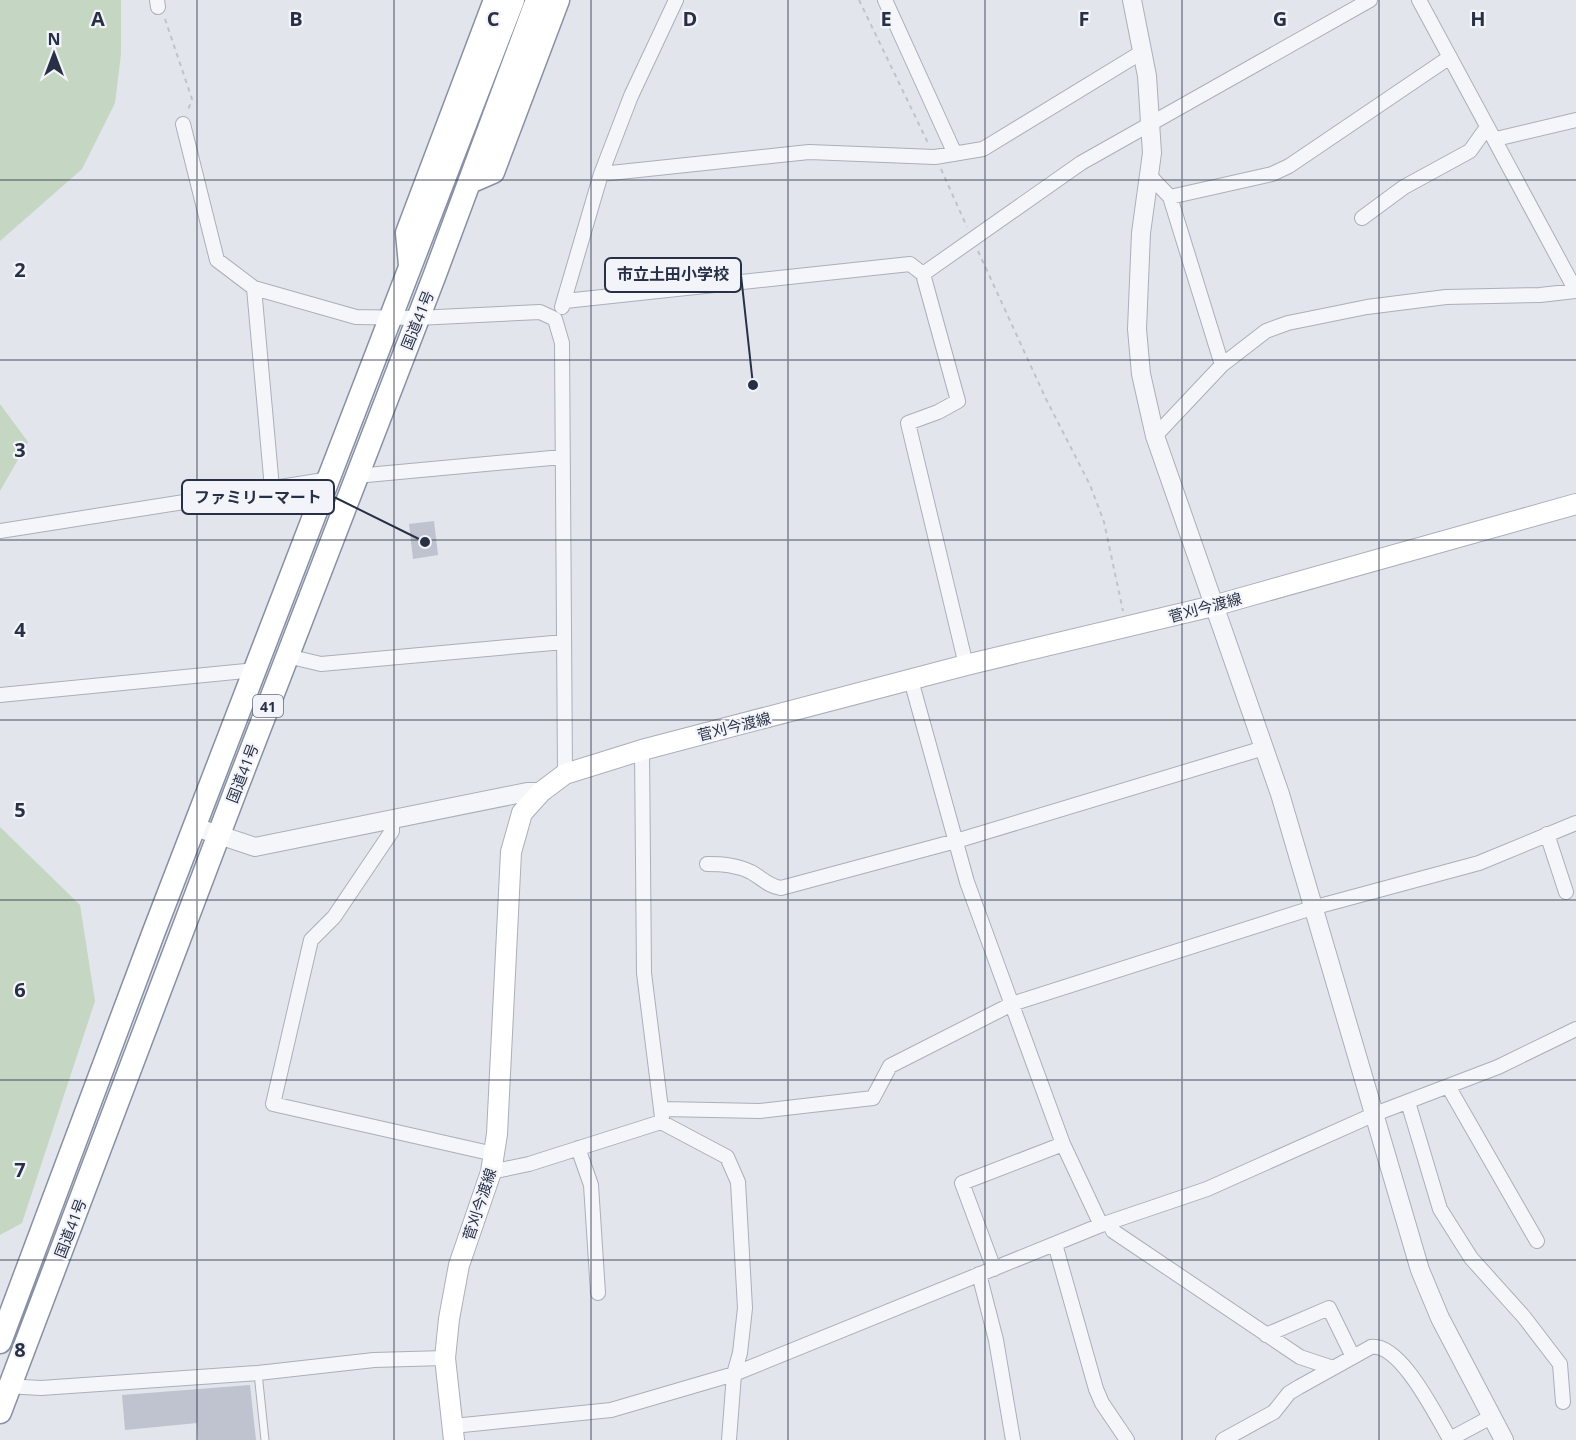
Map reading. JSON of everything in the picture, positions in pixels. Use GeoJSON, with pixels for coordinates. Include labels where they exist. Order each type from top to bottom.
{"type":"FeatureCollection","features":[{"type":"Feature","properties":{"kind":"highway"},"geometry":{"type":"LineString","coordinates":[[410,269],[407,233],[495,0]]}},
{"type":"Feature","properties":{"kind":"highway","name":"国道41号"},"geometry":{"type":"LineString","coordinates":[[0,1342],[513,0]]}},
{"type":"Feature","properties":{"kind":"highway","name":"国道41号"},"geometry":{"type":"LineString","coordinates":[[0,1412],[5,1386],[219,836],[470,182],[537,0]]}},
{"type":"Feature","properties":{"kind":"highway"},"geometry":{"type":"LineString","coordinates":[[470,182],[494,172],[558,0]]}},
{"type":"Feature","properties":{"kind":"main road","name":"菅刈今渡線"},"geometry":{"type":"LineString","coordinates":[[454,1433],[446,1358],[459,1265],[492,1163],[503,1036],[511,852],[522,813],[542,792],[565,774],[642,750],[966,665],[1213,606],[1576,504]]}},
{"type":"Feature","properties":{"kind":"street"},"geometry":{"type":"LineString","coordinates":[[565,774],[562,343],[555,319],[565,301],[602,174],[631,96],[676,0]]}},
{"type":"Feature","properties":{"kind":"street"},"geometry":{"type":"LineString","coordinates":[[885,0],[956,154]]}},
{"type":"Feature","properties":{"kind":"street"},"geometry":{"type":"LineString","coordinates":[[1132,0],[1142,52],[1150,125],[1149,175],[1141,233],[1137,328],[1141,374],[1155,436],[1280,794],[1420,1270],[1440,1318],[1504,1440]]}},
{"type":"Feature","properties":{"kind":"street"},"geometry":{"type":"LineString","coordinates":[[923,274],[971,237],[1081,163],[1370,0]]}},
{"type":"Feature","properties":{"kind":"street"},"geometry":{"type":"LineString","coordinates":[[1155,436],[1222,365],[1266,331],[1288,323],[1367,307],[1446,297],[1540,295],[1576,291],[1419,0]]}},
{"type":"Feature","properties":{"kind":"street"},"geometry":{"type":"LineString","coordinates":[[602,174],[809,152],[935,157],[983,149],[1142,52]]}},
{"type":"Feature","properties":{"kind":"street"},"geometry":{"type":"LineString","coordinates":[[1170,197],[1272,174],[1290,166],[1450,57]]}},
{"type":"Feature","properties":{"kind":"street"},"geometry":{"type":"LineString","coordinates":[[1496,139],[1576,120]]}},
{"type":"Feature","properties":{"kind":"street"},"geometry":{"type":"LineString","coordinates":[[183,124],[217,260],[254,288],[356,317],[417,318],[540,312],[555,319]]}},
{"type":"Feature","properties":{"kind":"street"},"geometry":{"type":"LineString","coordinates":[[1362,218],[1404,187],[1470,151],[1486,127]]}},
{"type":"Feature","properties":{"kind":"street"},"geometry":{"type":"LineString","coordinates":[[1149,175],[1170,197],[1222,365]]}},
{"type":"Feature","properties":{"kind":"street"},"geometry":{"type":"LineString","coordinates":[[565,301],[909,264],[923,274],[958,401],[938,412],[908,423],[966,665]]}},
{"type":"Feature","properties":{"kind":"street"},"geometry":{"type":"LineString","coordinates":[[254,288],[272,488]]}},
{"type":"Feature","properties":{"kind":"street"},"geometry":{"type":"LineString","coordinates":[[356,476],[562,457]]}},
{"type":"Feature","properties":{"kind":"street"},"geometry":{"type":"LineString","coordinates":[[0,531],[330,479]]}},
{"type":"Feature","properties":{"kind":"street"},"geometry":{"type":"LineString","coordinates":[[287,656],[321,664],[564,642]]}},
{"type":"Feature","properties":{"kind":"street"},"geometry":{"type":"LineString","coordinates":[[0,695],[256,670]]}},
{"type":"Feature","properties":{"kind":"street"},"geometry":{"type":"LineString","coordinates":[[911,680],[967,882],[1063,1144],[1105,1224],[1300,1357],[1333,1368]]}},
{"type":"Feature","properties":{"kind":"street"},"geometry":{"type":"LineString","coordinates":[[707,864],[728,864],[752,873],[772,887],[781,888],[956,841],[1264,748]]}},
{"type":"Feature","properties":{"kind":"street"},"geometry":{"type":"LineString","coordinates":[[642,750],[644,973],[662,1116]]}},
{"type":"Feature","properties":{"kind":"street"},"geometry":{"type":"LineString","coordinates":[[195,827],[255,848],[527,792],[542,792]]}},
{"type":"Feature","properties":{"kind":"street"},"geometry":{"type":"LineString","coordinates":[[392,819],[392,831],[334,917],[311,940],[273,1104],[492,1163],[579,1148],[662,1116],[760,1112],[873,1098],[890,1066],[1012,1004],[1312,908],[1479,863],[1576,823]]}},
{"type":"Feature","properties":{"kind":"street"},"geometry":{"type":"LineString","coordinates":[[1547,834],[1566,892]]}},
{"type":"Feature","properties":{"kind":"street"},"geometry":{"type":"LineString","coordinates":[[454,1433],[611,1410],[734,1374],[1105,1224],[1207,1189],[1375,1114],[1498,1067],[1576,1029]]}},
{"type":"Feature","properties":{"kind":"street"},"geometry":{"type":"LineString","coordinates":[[1448,1086],[1537,1241]]}},
{"type":"Feature","properties":{"kind":"street"},"geometry":{"type":"LineString","coordinates":[[1408,1102],[1440,1209],[1471,1258],[1524,1317],[1560,1365],[1563,1402]]}},
{"type":"Feature","properties":{"kind":"street"},"geometry":{"type":"LineString","coordinates":[[662,1116],[727,1157],[738,1182],[745,1308],[740,1353],[734,1374],[729,1440]]}},
{"type":"Feature","properties":{"kind":"street"},"geometry":{"type":"LineString","coordinates":[[994,1269],[962,1183],[1063,1144]]}},
{"type":"Feature","properties":{"kind":"street"},"geometry":{"type":"LineString","coordinates":[[579,1148],[591,1185],[598,1293]]}},
{"type":"Feature","properties":{"kind":"street"},"geometry":{"type":"LineString","coordinates":[[1055,1244],[1096,1389],[1102,1403],[1127,1440]]}},
{"type":"Feature","properties":{"kind":"street"},"geometry":{"type":"LineString","coordinates":[[979,1274],[996,1340],[1013,1440]]}},
{"type":"Feature","properties":{"kind":"street"},"geometry":{"type":"LineString","coordinates":[[1266,1335],[1329,1308],[1353,1357]]}},
{"type":"Feature","properties":{"kind":"street"},"geometry":{"type":"LineString","coordinates":[[1223,1440],[1274,1412],[1290,1393],[1371,1347],[1385,1348],[1408,1371],[1450,1439],[1491,1417]]}},
{"type":"Feature","properties":{"kind":"street"},"geometry":{"type":"LineString","coordinates":[[5,1386],[41,1388],[258,1373],[374,1360],[446,1358]]}},
{"type":"Feature","properties":{"kind":"lane"},"geometry":{"type":"LineString","coordinates":[[258,1373],[265,1440]]}},
{"type":"Feature","properties":{"kind":"path"},"geometry":{"type":"LineString","coordinates":[[859,0],[935,157],[1046,399],[1090,485],[1104,522],[1123,611]]}},
{"type":"Feature","properties":{"kind":"path"},"geometry":{"type":"LineString","coordinates":[[159,6],[192,99],[183,124]]}},
{"type":"Feature","properties":{"kind":"green space"},"geometry":{"type":"Polygon","coordinates":[[[0,0],[121,0],[121,54],[115,103],[82,169],[0,241],[0,0]]]}},
{"type":"Feature","properties":{"kind":"green space"},"geometry":{"type":"Polygon","coordinates":[[[0,404],[28,442],[0,491],[0,404]]]}},
{"type":"Feature","properties":{"kind":"green space"},"geometry":{"type":"Polygon","coordinates":[[[0,827],[80,905],[95,1001],[22,1223],[0,1235],[0,827]]]}},
{"type":"Feature","properties":{"kind":"building"},"geometry":{"type":"Polygon","coordinates":[[[434,521],[438,555],[413,559],[409,524],[434,521]]]}},
{"type":"Feature","properties":{"kind":"building"},"geometry":{"type":"Polygon","coordinates":[[[250,1385],[256,1440],[198,1440],[197,1423],[125,1430],[122,1395],[250,1385]]]}},
{"type":"Feature","properties":{"kind":"place","name":"市立土田小学校"},"geometry":{"type":"Point","coordinates":[753,385]}},
{"type":"Feature","properties":{"kind":"place","name":"ファミリーマート"},"geometry":{"type":"Point","coordinates":[425,542]}}]}
